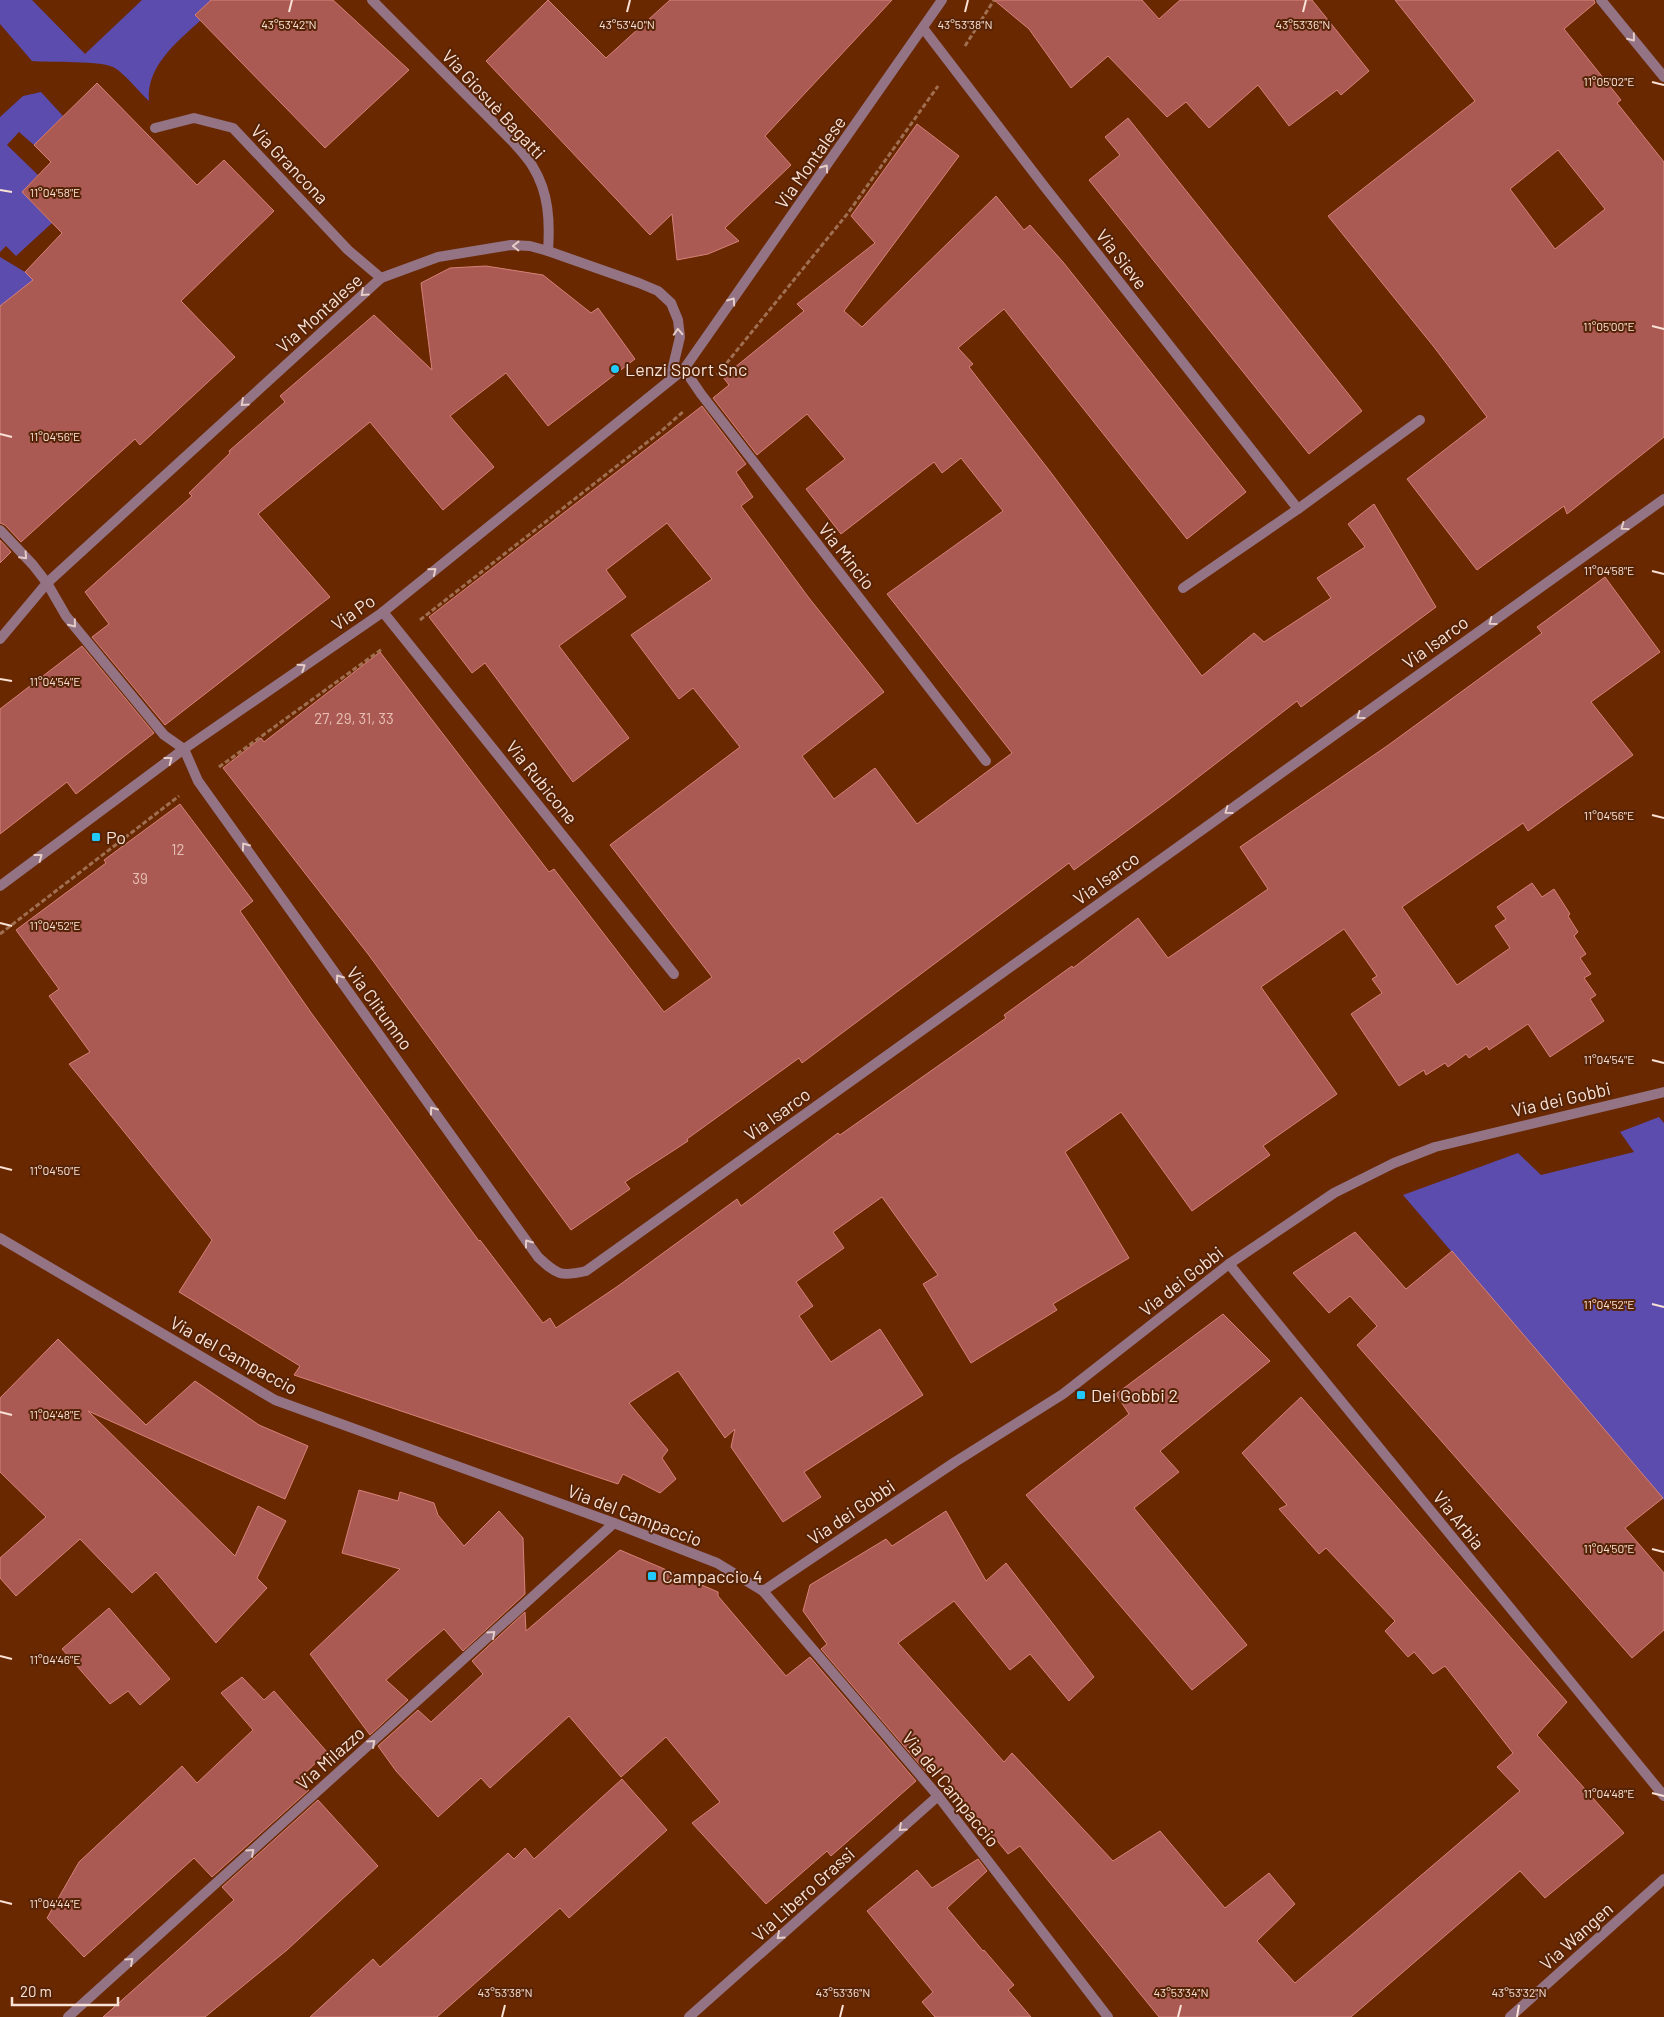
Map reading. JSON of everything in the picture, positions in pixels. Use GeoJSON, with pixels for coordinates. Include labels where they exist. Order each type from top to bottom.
{"type":"FeatureCollection","features":[{"type":"Feature","properties":{"kind":"street","name":"Via Giosuè Bagatti"},"geometry":{"type":"LineString","coordinates":[[372,0],[513,142],[533,166],[544,188],[550,223],[548,252]]}},
{"type":"Feature","properties":{"kind":"street","name":"Via Montalese"},"geometry":{"type":"LineString","coordinates":[[704,341],[942,0]]}},
{"type":"Feature","properties":{"kind":"street"},"geometry":{"type":"LineString","coordinates":[[1601,0],[1664,77]]}},
{"type":"Feature","properties":{"kind":"street","name":"Via Sieve"},"geometry":{"type":"LineString","coordinates":[[923,28],[1044,186],[1298,509]]}},
{"type":"Feature","properties":{"kind":"street","name":"Via Grancona"},"geometry":{"type":"LineString","coordinates":[[155,128],[194,118],[233,128],[348,250],[381,278]]}},
{"type":"Feature","properties":{"kind":"street","name":"Via Montalese"},"geometry":{"type":"LineString","coordinates":[[0,639],[47,583],[381,278],[438,257],[511,245],[530,246],[639,282],[658,291],[671,303],[678,320],[680,337],[670,380]]}},
{"type":"Feature","properties":{"kind":"street","name":"Via Po"},"geometry":{"type":"LineString","coordinates":[[0,886],[184,748],[383,612],[684,369],[704,341]]}},
{"type":"Feature","properties":{"kind":"street","name":"Via Mincio"},"geometry":{"type":"LineString","coordinates":[[684,369],[701,394],[986,761]]}},
{"type":"Feature","properties":{"kind":"street"},"geometry":{"type":"LineString","coordinates":[[1183,588],[1298,509],[1420,420]]}},
{"type":"Feature","properties":{"kind":"street","name":"Via Isarco"},"geometry":{"type":"LineString","coordinates":[[563,1275],[586,1270],[1664,498]]}},
{"type":"Feature","properties":{"kind":"street"},"geometry":{"type":"LineString","coordinates":[[0,530],[47,583],[66,616],[164,735],[184,748]]}},
{"type":"Feature","properties":{"kind":"street","name":"Via Rubicone"},"geometry":{"type":"LineString","coordinates":[[383,612],[674,974]]}},
{"type":"Feature","properties":{"kind":"street","name":"Via Clitumno"},"geometry":{"type":"LineString","coordinates":[[184,748],[198,782],[538,1257],[553,1271],[563,1275]]}},
{"type":"Feature","properties":{"kind":"street","name":"Via dei Gobbi"},"geometry":{"type":"LineString","coordinates":[[763,1591],[955,1462],[1064,1394],[1229,1264],[1334,1193],[1394,1163],[1435,1147],[1664,1092]]}},
{"type":"Feature","properties":{"kind":"street","name":"Via del Campaccio"},"geometry":{"type":"LineString","coordinates":[[0,1238],[275,1400],[717,1563],[763,1591],[938,1796],[1108,2017]]}},
{"type":"Feature","properties":{"kind":"street","name":"Via Arbia"},"geometry":{"type":"LineString","coordinates":[[1229,1264],[1664,1796]]}},
{"type":"Feature","properties":{"kind":"street","name":"Via Milazzo"},"geometry":{"type":"LineString","coordinates":[[68,2017],[614,1524]]}},
{"type":"Feature","properties":{"kind":"street","name":"Via Libero Grassi"},"geometry":{"type":"LineString","coordinates":[[689,2017],[938,1796]]}},
{"type":"Feature","properties":{"kind":"street","name":"Via Wangen"},"geometry":{"type":"LineString","coordinates":[[1510,2017],[1664,1880]]}},
{"type":"Feature","properties":{"kind":"shaded area"},"geometry":{"type":"Polygon","coordinates":[[[0,0],[32,0],[85,54],[142,0],[211,0],[196,14],[201,20],[173,46],[158,66],[149,88],[149,101],[124,75],[109,65],[32,61],[0,24],[0,0]]]}},
{"type":"Feature","properties":{"kind":"shaded area"},"geometry":{"type":"Polygon","coordinates":[[[41,92],[63,116],[34,145],[19,132],[7,145],[38,175],[22,192],[52,223],[16,256],[6,246],[0,252],[0,117],[23,96],[41,92]]]}},
{"type":"Feature","properties":{"kind":"shaded area"},"geometry":{"type":"Polygon","coordinates":[[[0,257],[25,272],[48,294],[0,306],[0,257]]]}},
{"type":"Feature","properties":{"kind":"shaded area"},"geometry":{"type":"Polygon","coordinates":[[[1659,1117],[1664,1123],[1664,1500],[1403,1195],[1518,1153],[1541,1175],[1634,1152],[1620,1132],[1659,1117]]]}},
{"type":"Feature","properties":{"kind":"building"},"geometry":{"type":"Polygon","coordinates":[[[211,0],[333,0],[409,70],[325,148],[195,15],[211,0]]]}},
{"type":"Feature","properties":{"kind":"building"},"geometry":{"type":"Polygon","coordinates":[[[548,0],[606,58],[670,0],[892,0],[765,136],[791,165],[725,228],[739,241],[708,254],[677,260],[672,214],[650,235],[486,61],[548,0]]]}},
{"type":"Feature","properties":{"kind":"building"},"geometry":{"type":"Polygon","coordinates":[[[994,0],[1142,0],[1159,19],[1180,0],[1312,0],[1369,71],[1341,95],[1337,90],[1289,126],[1258,85],[1209,128],[1186,102],[1167,117],[1108,56],[1071,88],[1029,29],[994,0]]]}},
{"type":"Feature","properties":{"kind":"building"},"geometry":{"type":"Polygon","coordinates":[[[1395,0],[1594,0],[1595,3],[1564,29],[1621,100],[1617,103],[1664,162],[1664,437],[1567,514],[1564,506],[1477,570],[1407,479],[1487,417],[1434,347],[1328,216],[1475,101],[1395,0]],[[1558,150],[1510,189],[1555,249],[1605,209],[1558,150]]]}},
{"type":"Feature","properties":{"kind":"building"},"geometry":{"type":"Polygon","coordinates":[[[97,83],[197,185],[224,160],[274,211],[181,301],[235,357],[140,445],[135,439],[21,542],[5,525],[0,523],[0,306],[33,280],[25,272],[62,233],[22,192],[51,162],[34,145],[97,83]]]}},
{"type":"Feature","properties":{"kind":"building"},"geometry":{"type":"Polygon","coordinates":[[[1128,118],[1362,411],[1309,454],[1089,180],[1120,155],[1105,137],[1128,118]]]}},
{"type":"Feature","properties":{"kind":"building"},"geometry":{"type":"Polygon","coordinates":[[[917,124],[959,156],[844,311],[862,327],[996,196],[1024,230],[1030,225],[1063,262],[1246,492],[1187,539],[1004,309],[958,348],[973,364],[969,367],[1052,474],[1202,676],[1254,633],[1264,642],[1331,598],[1317,578],[1365,547],[1348,524],[1374,504],[1436,607],[1301,707],[1297,701],[1074,870],[1069,863],[802,1063],[799,1058],[687,1139],[688,1141],[625,1182],[630,1189],[571,1230],[368,954],[223,768],[261,738],[264,742],[380,652],[549,872],[554,869],[664,1012],[712,977],[610,845],[740,747],[693,688],[679,699],[631,635],[712,579],[667,523],[606,570],[626,597],[559,646],[629,738],[573,782],[485,663],[472,673],[429,617],[702,406],[746,464],[736,472],[753,497],[741,506],[809,598],[884,692],[802,756],[834,799],[875,768],[917,824],[1012,753],[887,594],[1003,511],[961,458],[942,473],[934,462],[841,534],[806,489],[845,459],[807,414],[757,455],[713,398],[729,385],[723,377],[804,311],[797,304],[875,243],[851,216],[917,124]]]}},
{"type":"Feature","properties":{"kind":"building"},"geometry":{"type":"Polygon","coordinates":[[[486,266],[543,275],[591,313],[598,308],[635,359],[548,426],[506,373],[450,416],[494,467],[443,510],[370,422],[258,514],[330,597],[165,725],[92,637],[109,624],[85,592],[192,496],[189,493],[230,453],[229,451],[285,402],[280,396],[374,315],[432,370],[421,283],[450,268],[486,266]]]}},
{"type":"Feature","properties":{"kind":"building"},"geometry":{"type":"Polygon","coordinates":[[[0,540],[11,552],[0,563],[0,540]]]}},
{"type":"Feature","properties":{"kind":"building"},"geometry":{"type":"Polygon","coordinates":[[[1605,577],[1660,652],[1591,702],[1633,755],[1528,831],[1523,823],[1402,907],[1457,985],[1510,948],[1495,926],[1506,919],[1497,907],[1532,883],[1542,897],[1554,889],[1570,914],[1568,916],[1578,932],[1574,936],[1586,954],[1580,958],[1591,974],[1584,978],[1596,995],[1590,999],[1604,1021],[1550,1057],[1528,1024],[1489,1050],[1487,1046],[1469,1058],[1466,1054],[1448,1067],[1445,1063],[1426,1075],[1424,1070],[1399,1086],[1351,1014],[1382,993],[1372,979],[1377,976],[1344,929],[1261,987],[1337,1094],[1263,1146],[1270,1155],[1192,1211],[1121,1112],[1065,1152],[1129,1258],[1053,1304],[1057,1310],[971,1363],[923,1284],[938,1275],[882,1197],[833,1232],[844,1248],[796,1282],[813,1306],[799,1316],[831,1362],[880,1329],[923,1395],[804,1472],[821,1497],[783,1522],[731,1447],[735,1429],[725,1438],[678,1371],[629,1403],[668,1450],[662,1458],[676,1479],[660,1493],[623,1474],[618,1484],[294,1375],[300,1366],[179,1292],[212,1240],[69,1064],[90,1052],[49,996],[59,989],[16,930],[106,863],[104,860],[180,804],[253,901],[240,911],[312,1014],[479,1241],[543,1323],[550,1318],[556,1328],[618,1286],[737,1199],[741,1206],[838,1133],[840,1135],[1006,1018],[1004,1015],[1072,966],[1073,968],[1138,918],[1168,958],[1268,889],[1240,847],[1387,746],[1542,633],[1537,627],[1605,577]]]}},
{"type":"Feature","properties":{"kind":"building"},"geometry":{"type":"Polygon","coordinates":[[[82,646],[154,733],[76,794],[67,782],[0,834],[0,709],[82,646]]]}},
{"type":"Feature","properties":{"kind":"building"},"geometry":{"type":"Polygon","coordinates":[[[1355,1232],[1406,1289],[1452,1251],[1663,1498],[1625,1528],[1664,1573],[1664,1630],[1632,1658],[1357,1345],[1377,1326],[1350,1296],[1329,1313],[1293,1273],[1355,1232]]]}},
{"type":"Feature","properties":{"kind":"building"},"geometry":{"type":"Polygon","coordinates":[[[1223,1314],[1270,1361],[1160,1451],[1179,1472],[1134,1508],[1247,1645],[1192,1690],[1026,1495],[1129,1414],[1116,1394],[1223,1314]]]}},
{"type":"Feature","properties":{"kind":"building"},"geometry":{"type":"Polygon","coordinates":[[[58,1339],[146,1425],[195,1381],[259,1425],[308,1446],[285,1499],[88,1411],[235,1556],[258,1506],[286,1521],[257,1578],[267,1588],[216,1643],[156,1572],[132,1593],[80,1539],[16,1596],[0,1578],[0,1558],[46,1517],[0,1472],[0,1398],[58,1339]]]}},
{"type":"Feature","properties":{"kind":"building"},"geometry":{"type":"Polygon","coordinates":[[[1301,1397],[1567,1702],[1537,1735],[1624,1833],[1545,1898],[1520,1871],[1351,2017],[1159,2017],[1020,1846],[1008,1854],[934,1764],[926,1772],[821,1649],[827,1644],[803,1611],[810,1585],[886,1539],[892,1546],[946,1511],[986,1581],[1006,1563],[1094,1677],[1069,1701],[1030,1654],[1010,1670],[954,1601],[898,1643],[1004,1762],[1012,1753],[1113,1861],[1160,1831],[1225,1908],[1269,1873],[1295,1904],[1257,1941],[1295,1983],[1520,1791],[1497,1767],[1513,1753],[1445,1666],[1433,1674],[1414,1652],[1408,1657],[1385,1631],[1395,1621],[1326,1548],[1319,1554],[1279,1509],[1287,1505],[1242,1453],[1301,1397]]]}},
{"type":"Feature","properties":{"kind":"building"},"geometry":{"type":"Polygon","coordinates":[[[359,1490],[398,1501],[400,1492],[434,1503],[438,1515],[464,1546],[499,1511],[523,1538],[525,1594],[463,1651],[444,1629],[386,1680],[408,1700],[370,1735],[310,1654],[400,1569],[342,1553],[359,1490]]]}},
{"type":"Feature","properties":{"kind":"building"},"geometry":{"type":"Polygon","coordinates":[[[620,1550],[718,1592],[718,1596],[786,1676],[810,1657],[916,1781],[831,1856],[827,1851],[766,1904],[692,1823],[720,1802],[666,1737],[621,1777],[569,1716],[490,1788],[481,1778],[438,1817],[396,1771],[378,1746],[418,1710],[431,1722],[483,1674],[472,1661],[525,1612],[526,1631],[620,1550]]]}},
{"type":"Feature","properties":{"kind":"building"},"geometry":{"type":"Polygon","coordinates":[[[109,1608],[170,1679],[140,1705],[128,1691],[110,1704],[62,1649],[109,1608]]]}},
{"type":"Feature","properties":{"kind":"building"},"geometry":{"type":"Polygon","coordinates":[[[242,1677],[264,1700],[274,1691],[327,1752],[299,1779],[309,1790],[212,1877],[194,1858],[84,1957],[47,1918],[79,1862],[182,1766],[197,1783],[253,1730],[221,1693],[242,1677]]]}},
{"type":"Feature","properties":{"kind":"building"},"geometry":{"type":"Polygon","coordinates":[[[622,1779],[667,1830],[569,1918],[560,1908],[437,2017],[310,2017],[373,1959],[380,1967],[508,1853],[514,1859],[525,1848],[534,1859],[622,1779]]]}},
{"type":"Feature","properties":{"kind":"building"},"geometry":{"type":"Polygon","coordinates":[[[318,1800],[378,1866],[287,1950],[205,2017],[103,2017],[234,1900],[222,1887],[318,1800]]]}},
{"type":"Feature","properties":{"kind":"building"},"geometry":{"type":"Polygon","coordinates":[[[978,1859],[987,1871],[947,1908],[1014,1985],[1008,1990],[1031,2017],[935,2017],[922,2002],[933,1992],[867,1911],[917,1870],[932,1888],[978,1859]]]}},
{"type":"Feature","properties":{"kind":"place","name":"Lenzi Sport Snc"},"geometry":{"type":"Point","coordinates":[615,369]}},
{"type":"Feature","properties":{"kind":"place","name":"Po"},"geometry":{"type":"Point","coordinates":[96,837]}},
{"type":"Feature","properties":{"kind":"place","name":"Dei Gobbi 2"},"geometry":{"type":"Point","coordinates":[1081,1395]}},
{"type":"Feature","properties":{"kind":"place","name":"Campaccio 4"},"geometry":{"type":"Point","coordinates":[652,1576]}}]}
